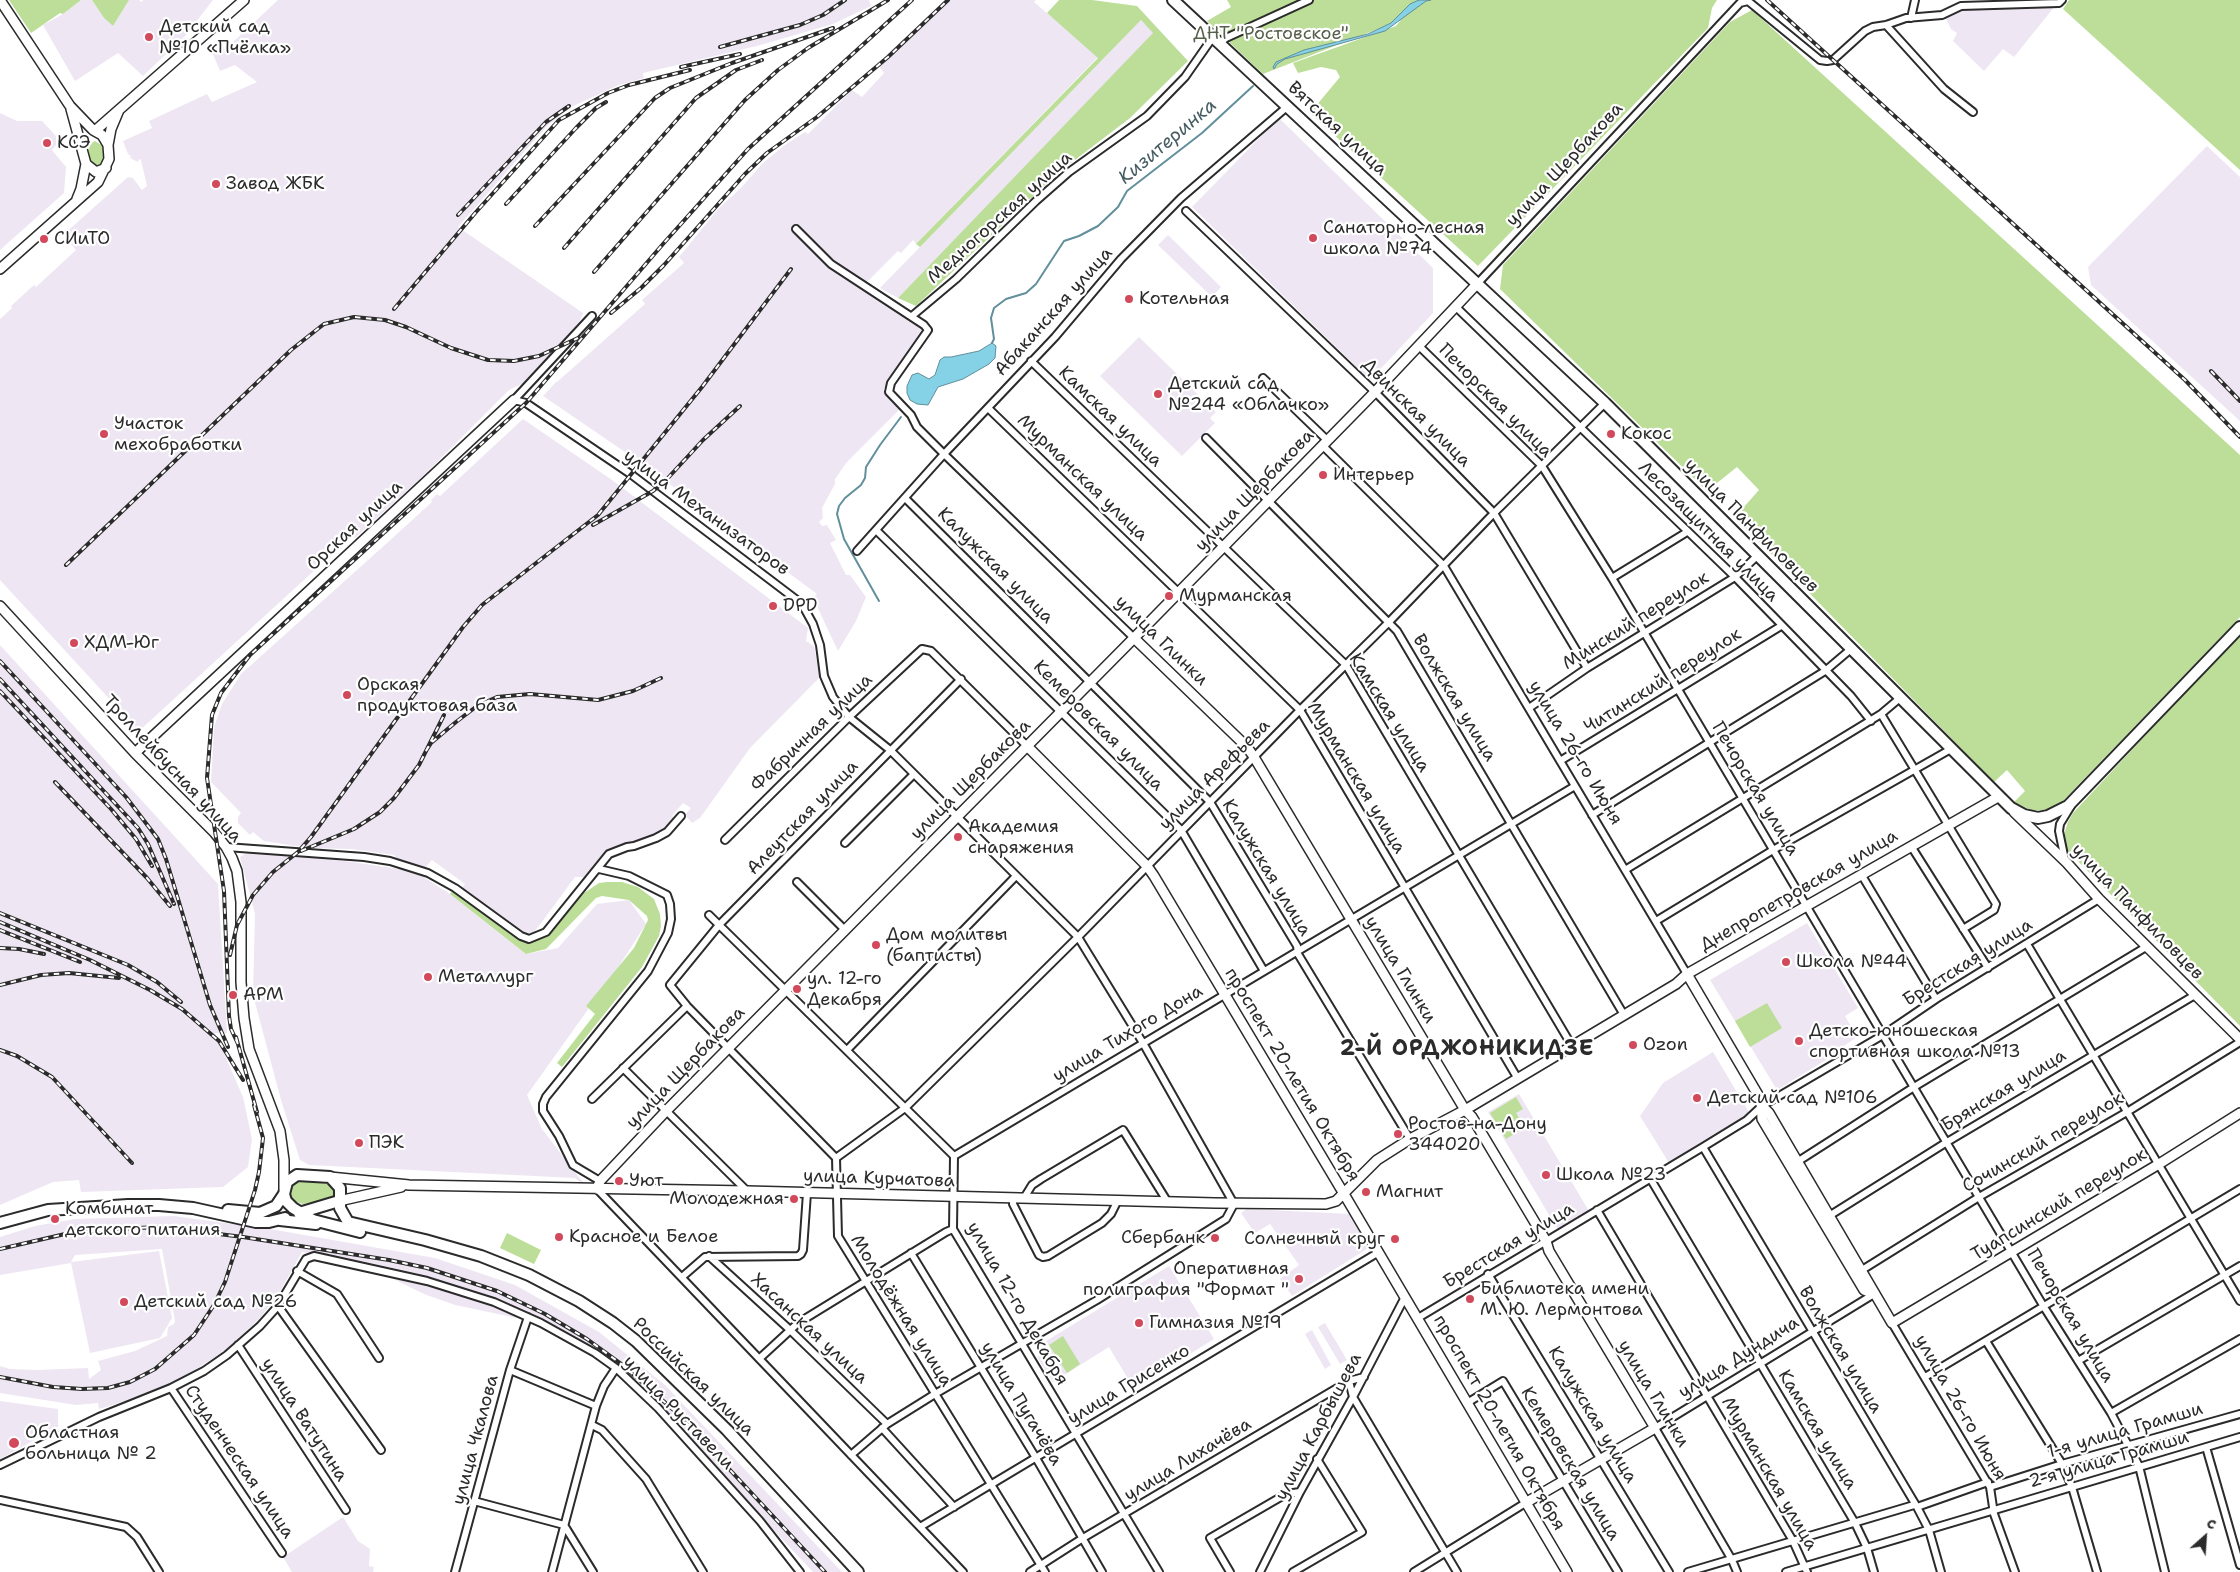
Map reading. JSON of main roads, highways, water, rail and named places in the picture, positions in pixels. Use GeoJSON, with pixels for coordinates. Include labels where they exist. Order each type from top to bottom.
{"type":"FeatureCollection","features":[{"type":"Feature","properties":{"kind":"main road","name":"Вятская улица"},"geometry":{"type":"LineString","coordinates":[[1173,0],[1477,284]]}},
{"type":"Feature","properties":{"kind":"main road","name":"улица Панфиловцев"},"geometry":{"type":"LineString","coordinates":[[1477,284],[1605,403],[2011,808],[2038,818],[2048,816],[2068,806],[2182,685],[2240,627]]}},
{"type":"Feature","properties":{"kind":"main road"},"geometry":{"type":"LineString","coordinates":[[0,1222],[48,1210],[136,1205],[192,1208],[240,1216],[268,1211],[276,1206],[292,1178],[305,1175],[330,1177],[340,1188],[339,1202],[280,1220]]}},
{"type":"Feature","properties":{"kind":"main road"},"geometry":{"type":"LineString","coordinates":[[284,1192],[286,1201],[293,1208],[313,1220],[360,1232]]}},
{"type":"Feature","properties":{"kind":"main road"},"geometry":{"type":"LineString","coordinates":[[0,1217],[46,1206],[117,1200],[151,1200],[193,1204],[256,1222],[280,1220],[312,1223],[360,1232]]}},
{"type":"Feature","properties":{"kind":"main road","name":"Российская улица"},"geometry":{"type":"LineString","coordinates":[[339,1202],[343,1216],[354,1225],[425,1240],[481,1256],[529,1275],[579,1301],[613,1323],[636,1341],[728,1430],[858,1572]]}},
{"type":"Feature","properties":{"kind":"main road","name":"Российская улица"},"geometry":{"type":"LineString","coordinates":[[360,1232],[424,1245],[480,1261],[527,1280],[577,1305],[610,1327],[633,1345],[724,1433],[851,1572]]}},
{"type":"Feature","properties":{"kind":"water"},"geometry":{"type":"Polygon","coordinates":[[[1419,0],[1431,0],[1426,1],[1385,31],[1285,59],[1277,64],[1274,69],[1273,67],[1276,62],[1304,50],[1368,34],[1391,23],[1410,4],[1419,0]]]}},
{"type":"Feature","properties":{"kind":"water"},"geometry":{"type":"Polygon","coordinates":[[[992,343],[996,346],[995,358],[989,364],[963,379],[938,387],[928,405],[917,404],[910,400],[907,386],[912,375],[918,373],[929,379],[935,375],[940,360],[944,357],[979,351],[992,343]]]}},
{"type":"Feature","properties":{"kind":"waterway","name":"Кизитеринка"},"geometry":{"type":"LineString","coordinates":[[992,343],[994,339],[991,318],[994,308],[1006,299],[1026,293],[1036,284],[1064,241],[1098,226],[1118,207],[1127,191],[1202,133],[1253,86]]}},
{"type":"Feature","properties":{"kind":"waterway","name":"Кизитеринка"},"geometry":{"type":"LineString","coordinates":[[879,601],[844,539],[837,514],[839,506],[845,498],[861,485],[865,478],[866,467],[901,417]]}},
{"type":"Feature","properties":{"kind":"railway"},"geometry":{"type":"LineString","coordinates":[[720,47],[800,25],[823,15],[845,0]]}},
{"type":"Feature","properties":{"kind":"railway"},"geometry":{"type":"LineString","coordinates":[[594,272],[745,100],[778,70],[808,48],[888,0]]}},
{"type":"Feature","properties":{"kind":"railway"},"geometry":{"type":"LineString","coordinates":[[238,1044],[231,1029],[229,1016],[224,891],[207,778],[212,715],[221,693],[250,655],[526,403],[748,149],[912,0]]}},
{"type":"Feature","properties":{"kind":"railway"},"geometry":{"type":"LineString","coordinates":[[611,313],[641,288],[664,265],[745,174],[767,153],[817,117],[888,57],[948,0]]}},
{"type":"Feature","properties":{"kind":"railway"},"geometry":{"type":"LineString","coordinates":[[1767,0],[2185,380],[2240,437]]}},
{"type":"Feature","properties":{"kind":"railway"},"geometry":{"type":"LineString","coordinates":[[535,226],[655,98],[670,88],[732,63],[833,28]]}},
{"type":"Feature","properties":{"kind":"railway"},"geometry":{"type":"LineString","coordinates":[[681,67],[740,54]]}},
{"type":"Feature","properties":{"kind":"railway"},"geometry":{"type":"LineString","coordinates":[[564,248],[696,98],[736,70],[762,60]]}},
{"type":"Feature","properties":{"kind":"railway"},"geometry":{"type":"LineString","coordinates":[[394,309],[476,212],[559,120],[608,93],[629,85],[690,70]]}},
{"type":"Feature","properties":{"kind":"railway"},"geometry":{"type":"LineString","coordinates":[[506,204],[576,128],[596,108],[606,102]]}},
{"type":"Feature","properties":{"kind":"railway"},"geometry":{"type":"LineString","coordinates":[[458,215],[546,122],[569,106]]}},
{"type":"Feature","properties":{"kind":"railway"},"geometry":{"type":"LineString","coordinates":[[230,955],[237,925],[253,895],[273,872],[298,852],[311,837],[463,627],[482,605],[598,515],[702,387],[791,269]]}},
{"type":"Feature","properties":{"kind":"railway"},"geometry":{"type":"LineString","coordinates":[[66,565],[291,350],[324,324],[354,317],[385,320],[406,327],[451,348],[488,360],[514,361],[539,356],[578,338]]}},
{"type":"Feature","properties":{"kind":"railway"},"geometry":{"type":"LineString","coordinates":[[2211,371],[2240,401]]}},
{"type":"Feature","properties":{"kind":"railway"},"geometry":{"type":"LineString","coordinates":[[593,525],[653,491],[667,479],[703,440],[740,406]]}},
{"type":"Feature","properties":{"kind":"railway"},"geometry":{"type":"LineString","coordinates":[[0,661],[126,797],[158,839],[166,859],[210,1005],[228,1047]]}},
{"type":"Feature","properties":{"kind":"railway"},"geometry":{"type":"LineString","coordinates":[[426,751],[431,743],[477,706],[497,697],[530,694],[598,700],[633,691],[661,678]]}},
{"type":"Feature","properties":{"kind":"railway"},"geometry":{"type":"LineString","coordinates":[[0,679],[138,828],[148,844],[174,904]]}},
{"type":"Feature","properties":{"kind":"railway"},"geometry":{"type":"LineString","coordinates":[[0,691],[111,809],[136,839],[152,866]]}},
{"type":"Feature","properties":{"kind":"railway"},"geometry":{"type":"LineString","coordinates":[[301,851],[354,829],[380,812],[394,798],[419,765],[444,715]]}},
{"type":"Feature","properties":{"kind":"railway"},"geometry":{"type":"LineString","coordinates":[[55,782],[147,878],[170,906]]}},
{"type":"Feature","properties":{"kind":"railway"},"geometry":{"type":"LineString","coordinates":[[0,913],[128,965],[157,982],[181,1002]]}},
{"type":"Feature","properties":{"kind":"railway"},"geometry":{"type":"LineString","coordinates":[[0,922],[90,960],[150,990],[182,1009],[219,1041],[243,1080]]}},
{"type":"Feature","properties":{"kind":"railway"},"geometry":{"type":"LineString","coordinates":[[0,930],[80,962]]}},
{"type":"Feature","properties":{"kind":"railway"},"geometry":{"type":"LineString","coordinates":[[0,948],[19,949],[44,954]]}},
{"type":"Feature","properties":{"kind":"railway"},"geometry":{"type":"LineString","coordinates":[[0,985],[41,975],[69,973],[119,978]]}},
{"type":"Feature","properties":{"kind":"railway"},"geometry":{"type":"LineString","coordinates":[[236,1037],[257,1112]]}},
{"type":"Feature","properties":{"kind":"railway"},"geometry":{"type":"LineString","coordinates":[[0,1050],[17,1056],[52,1077],[132,1163]]}},
{"type":"Feature","properties":{"kind":"railway"},"geometry":{"type":"LineString","coordinates":[[0,1377],[53,1387],[108,1388],[130,1382],[155,1369],[194,1335],[214,1305],[225,1282],[255,1190],[263,1138],[254,1105]]}},
{"type":"Feature","properties":{"kind":"railway"},"geometry":{"type":"LineString","coordinates":[[0,1249],[65,1234],[112,1229],[162,1227],[243,1237],[389,1260],[427,1268],[497,1291],[545,1314],[587,1339],[620,1363],[677,1413],[825,1572]]}},
{"type":"Feature","properties":{"kind":"place","name":"Детский сад №10 «Пчёлка»"},"geometry":{"type":"Point","coordinates":[149,37]}},
{"type":"Feature","properties":{"kind":"place","name":"КСЭ"},"geometry":{"type":"Point","coordinates":[47,143]}},
{"type":"Feature","properties":{"kind":"place","name":"Завод ЖБК"},"geometry":{"type":"Point","coordinates":[216,184]}},
{"type":"Feature","properties":{"kind":"place","name":"Санаторно-лесная школа №74"},"geometry":{"type":"Point","coordinates":[1313,238]}},
{"type":"Feature","properties":{"kind":"place","name":"СИиТО"},"geometry":{"type":"Point","coordinates":[44,239]}},
{"type":"Feature","properties":{"kind":"place","name":"Котельная"},"geometry":{"type":"Point","coordinates":[1129,299]}},
{"type":"Feature","properties":{"kind":"place","name":"Детский сад №244 «Облачко»"},"geometry":{"type":"Point","coordinates":[1158,394]}},
{"type":"Feature","properties":{"kind":"place","name":"Участок мехобработки"},"geometry":{"type":"Point","coordinates":[104,434]}},
{"type":"Feature","properties":{"kind":"place","name":"Кокос"},"geometry":{"type":"Point","coordinates":[1611,434]}},
{"type":"Feature","properties":{"kind":"place","name":"Интерьер"},"geometry":{"type":"Point","coordinates":[1323,475]}},
{"type":"Feature","properties":{"kind":"place","name":"Мурманская"},"geometry":{"type":"Point","coordinates":[1169,596]}},
{"type":"Feature","properties":{"kind":"place","name":"DPD"},"geometry":{"type":"Point","coordinates":[773,606]}},
{"type":"Feature","properties":{"kind":"place","name":"ХДМ-Юг"},"geometry":{"type":"Point","coordinates":[74,643]}},
{"type":"Feature","properties":{"kind":"place","name":"Орская продуктовая база"},"geometry":{"type":"Point","coordinates":[347,695]}},
{"type":"Feature","properties":{"kind":"place","name":"Академия снаряжения"},"geometry":{"type":"Point","coordinates":[958,837]}},
{"type":"Feature","properties":{"kind":"place","name":"Дом молитвы (баптисты)"},"geometry":{"type":"Point","coordinates":[876,945]}},
{"type":"Feature","properties":{"kind":"place","name":"Школа №44"},"geometry":{"type":"Point","coordinates":[1786,962]}},
{"type":"Feature","properties":{"kind":"place","name":"Металлург"},"geometry":{"type":"Point","coordinates":[428,977]}},
{"type":"Feature","properties":{"kind":"place","name":"ул. 12-го Декабря"},"geometry":{"type":"Point","coordinates":[797,989]}},
{"type":"Feature","properties":{"kind":"place","name":"АРМ"},"geometry":{"type":"Point","coordinates":[233,995]}},
{"type":"Feature","properties":{"kind":"place","name":"Детско-юношеская спортивная школа №13"},"geometry":{"type":"Point","coordinates":[1799,1041]}},
{"type":"Feature","properties":{"kind":"place","name":"Ozon"},"geometry":{"type":"Point","coordinates":[1633,1045]}},
{"type":"Feature","properties":{"kind":"place","name":"Детский сад №106"},"geometry":{"type":"Point","coordinates":[1697,1098]}},
{"type":"Feature","properties":{"kind":"place","name":"Ростов-на-Дону 344020"},"geometry":{"type":"Point","coordinates":[1398,1134]}},
{"type":"Feature","properties":{"kind":"place","name":"ПЭК"},"geometry":{"type":"Point","coordinates":[359,1143]}},
{"type":"Feature","properties":{"kind":"place","name":"Школа №23"},"geometry":{"type":"Point","coordinates":[1546,1175]}},
{"type":"Feature","properties":{"kind":"place","name":"Уют"},"geometry":{"type":"Point","coordinates":[619,1181]}},
{"type":"Feature","properties":{"kind":"place","name":"Магнит"},"geometry":{"type":"Point","coordinates":[1366,1192]}},
{"type":"Feature","properties":{"kind":"place","name":"Молодежная"},"geometry":{"type":"Point","coordinates":[794,1199]}},
{"type":"Feature","properties":{"kind":"place","name":"Комбинат детского питания"},"geometry":{"type":"Point","coordinates":[55,1219]}},
{"type":"Feature","properties":{"kind":"place","name":"Красное и Белое"},"geometry":{"type":"Point","coordinates":[559,1237]}},
{"type":"Feature","properties":{"kind":"place","name":"Сбербанк"},"geometry":{"type":"Point","coordinates":[1215,1238]}},
{"type":"Feature","properties":{"kind":"place","name":"Солнечный круг"},"geometry":{"type":"Point","coordinates":[1395,1239]}},
{"type":"Feature","properties":{"kind":"place","name":"Оперативная полиграфия \"Формат \""},"geometry":{"type":"Point","coordinates":[1299,1279]}},
{"type":"Feature","properties":{"kind":"place","name":"Библиотека имени М. Ю. Лермонтова"},"geometry":{"type":"Point","coordinates":[1470,1299]}},
{"type":"Feature","properties":{"kind":"place","name":"Детский сад №26"},"geometry":{"type":"Point","coordinates":[124,1302]}},
{"type":"Feature","properties":{"kind":"place","name":"Гимназия №19"},"geometry":{"type":"Point","coordinates":[1139,1323]}},
{"type":"Feature","properties":{"kind":"place","name":"Областная больница № 2"},"geometry":{"type":"Point","coordinates":[14,1443]}},
{"type":"Feature","properties":{"kind":"district","name":"2-Й ОРДЖОНИКИДЗЕ"},"geometry":{"type":"Point","coordinates":[1467,1049]}},
{"type":"Feature","properties":{"kind":"park label","name":"ДНТ \"Ростовское\""},"geometry":{"type":"Point","coordinates":[1271,34]}}]}
